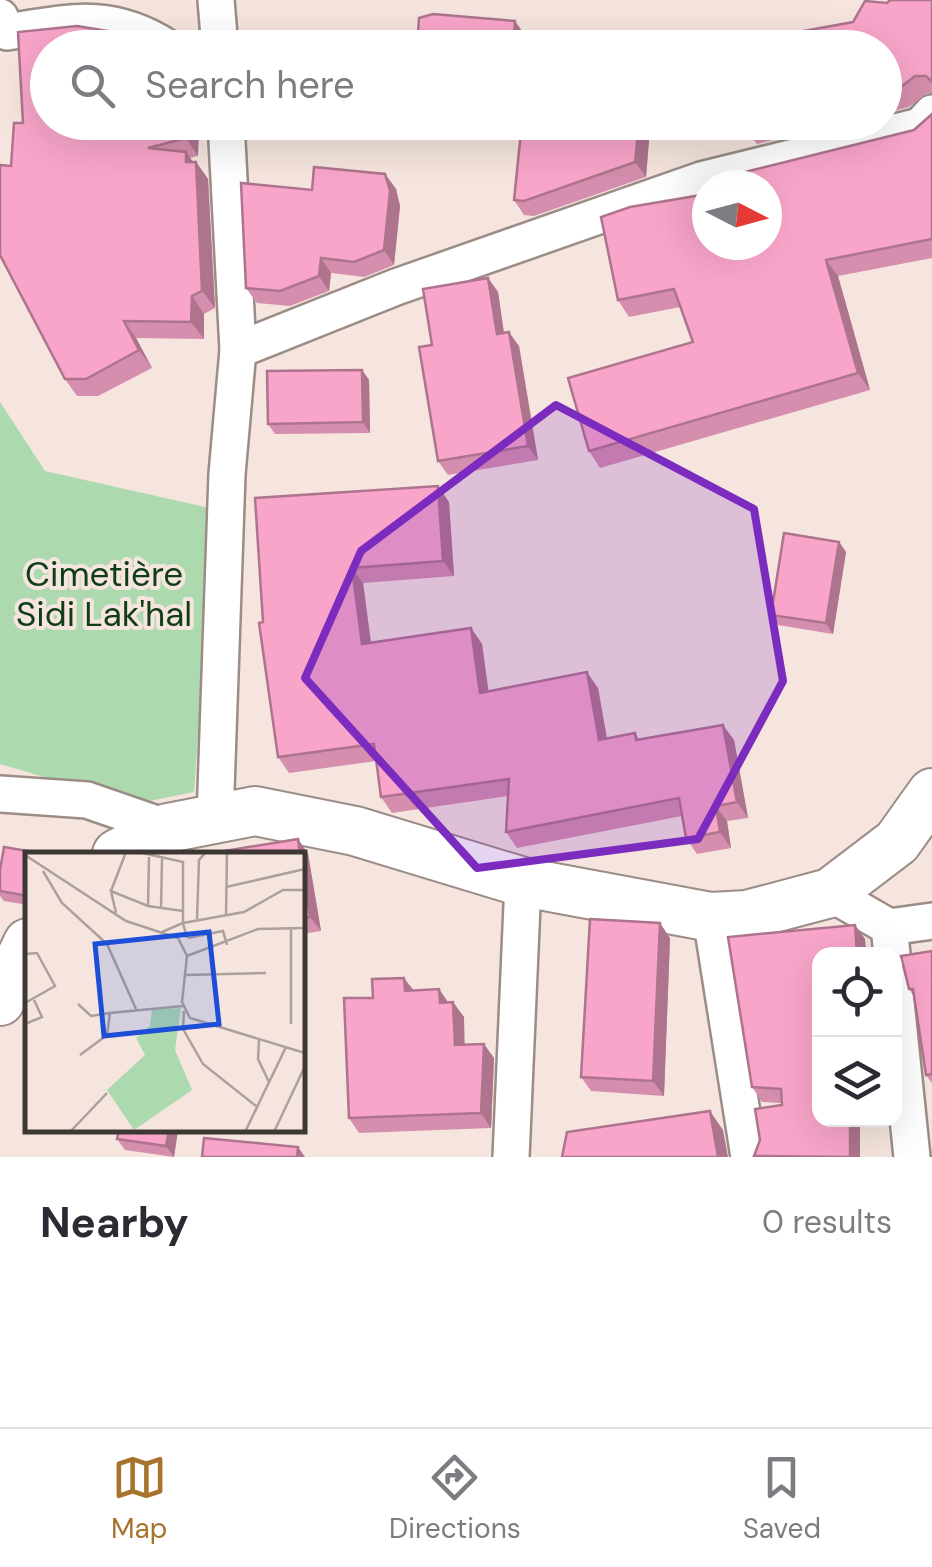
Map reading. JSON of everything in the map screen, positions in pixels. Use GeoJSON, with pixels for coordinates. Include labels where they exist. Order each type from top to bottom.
{"type":"FeatureCollection","features":[{"type":"Feature","properties":{"kind":"main road"},"geometry":{"type":"LineString","coordinates":[[119,852],[168,828],[254,812],[355,831],[523,882],[711,917],[747,915],[830,893],[896,842],[932,793]]}},
{"type":"Feature","properties":{"kind":"main road"},"geometry":{"type":"LineString","coordinates":[[0,1001],[25,949]]}},
{"type":"Feature","properties":{"kind":"street"},"geometry":{"type":"LineString","coordinates":[[216,0],[218,30]]}},
{"type":"Feature","properties":{"kind":"street"},"geometry":{"type":"LineString","coordinates":[[0,17],[7,32],[91,19],[140,30]]}},
{"type":"Feature","properties":{"kind":"street"},"geometry":{"type":"LineString","coordinates":[[902,130],[920,126],[932,113]]}},
{"type":"Feature","properties":{"kind":"street"},"geometry":{"type":"LineString","coordinates":[[216,819],[227,474],[238,350],[227,140]]}},
{"type":"Feature","properties":{"kind":"street"},"geometry":{"type":"LineString","coordinates":[[238,350],[396,287],[701,180],[863,140]]}},
{"type":"Feature","properties":{"kind":"street"},"geometry":{"type":"LineString","coordinates":[[0,794],[86,800],[168,828]]}},
{"type":"Feature","properties":{"kind":"street"},"geometry":{"type":"LineString","coordinates":[[511,1157],[523,882]]}},
{"type":"Feature","properties":{"kind":"street"},"geometry":{"type":"LineString","coordinates":[[830,893],[890,941],[932,921]]}},
{"type":"Feature","properties":{"kind":"street"},"geometry":{"type":"LineString","coordinates":[[711,917],[749,1157]]}},
{"type":"Feature","properties":{"kind":"street"},"geometry":{"type":"LineString","coordinates":[[900,1037],[912,1157]]}},
{"type":"Feature","properties":{"kind":"highlighted area"},"geometry":{"type":"Polygon","coordinates":[[[556,405],[754,509],[783,681],[698,839],[477,868],[305,678],[361,551],[556,405]]]}},
{"type":"Feature","properties":{"kind":"green space","name":"Cimetière Sidi Lak'hal"},"geometry":{"type":"Polygon","coordinates":[[[0,402],[45,471],[214,509],[194,792],[135,804],[0,764],[0,402]]]}},
{"type":"Feature","properties":{"kind":"building"},"geometry":{"type":"Polygon","coordinates":[[[932,0],[932,82],[926,76],[915,76],[902,86],[902,30],[809,30],[853,22],[865,1],[932,0]]]}},
{"type":"Feature","properties":{"kind":"building"},"geometry":{"type":"Polygon","coordinates":[[[433,14],[515,21],[514,30],[418,30],[419,18],[433,14]]]}},
{"type":"Feature","properties":{"kind":"building"},"geometry":{"type":"Polygon","coordinates":[[[77,26],[102,30],[38,30],[77,26]]]}},
{"type":"Feature","properties":{"kind":"building"},"geometry":{"type":"Polygon","coordinates":[[[30,31],[30,140],[178,140],[148,148],[186,152],[186,162],[196,162],[202,291],[192,296],[191,322],[124,321],[139,350],[86,379],[65,379],[0,255],[0,165],[11,166],[14,123],[23,123],[18,32],[30,31]]]}},
{"type":"Feature","properties":{"kind":"building"},"geometry":{"type":"Polygon","coordinates":[[[932,114],[932,239],[826,260],[858,373],[589,451],[568,378],[693,342],[674,289],[618,300],[601,217],[630,207],[692,197],[692,260],[782,260],[782,170],[753,170],[874,140],[902,140],[902,133],[914,130],[932,114]]]}},
{"type":"Feature","properties":{"kind":"building"},"geometry":{"type":"Polygon","coordinates":[[[520,140],[637,140],[635,162],[524,201],[514,200],[520,140]]]}},
{"type":"Feature","properties":{"kind":"building"},"geometry":{"type":"Polygon","coordinates":[[[314,167],[385,174],[390,191],[384,250],[354,262],[321,258],[319,276],[280,291],[246,288],[241,183],[312,190],[314,167]]]}},
{"type":"Feature","properties":{"kind":"building"},"geometry":{"type":"Polygon","coordinates":[[[488,278],[497,334],[509,332],[528,446],[438,461],[419,347],[432,345],[423,289],[488,278]]]}},
{"type":"Feature","properties":{"kind":"building"},"geometry":{"type":"Polygon","coordinates":[[[362,370],[363,422],[268,424],[267,371],[362,370]]]}},
{"type":"Feature","properties":{"kind":"building"},"geometry":{"type":"Polygon","coordinates":[[[438,486],[443,561],[352,568],[362,644],[471,628],[480,693],[587,672],[599,740],[635,733],[636,740],[723,725],[737,802],[716,806],[720,832],[686,838],[679,798],[506,832],[509,779],[381,797],[374,744],[278,757],[259,623],[263,622],[255,498],[438,486]]]}},
{"type":"Feature","properties":{"kind":"building"},"geometry":{"type":"Polygon","coordinates":[[[784,533],[839,542],[826,623],[771,615],[784,533]]]}},
{"type":"Feature","properties":{"kind":"building"},"geometry":{"type":"Polygon","coordinates":[[[298,839],[300,852],[218,852],[298,839]]]}},
{"type":"Feature","properties":{"kind":"building"},"geometry":{"type":"Polygon","coordinates":[[[4,847],[33,852],[25,852],[25,895],[0,891],[4,847]]]}},
{"type":"Feature","properties":{"kind":"building"},"geometry":{"type":"Polygon","coordinates":[[[305,887],[310,917],[305,918],[305,887]]]}},
{"type":"Feature","properties":{"kind":"building"},"geometry":{"type":"Polygon","coordinates":[[[590,919],[660,923],[653,1081],[581,1077],[590,919]]]}},
{"type":"Feature","properties":{"kind":"building"},"geometry":{"type":"Polygon","coordinates":[[[855,925],[857,947],[812,947],[812,1127],[850,1127],[850,1157],[754,1156],[760,1140],[755,1109],[782,1105],[781,1089],[752,1087],[728,937],[855,925]]]}},
{"type":"Feature","properties":{"kind":"building"},"geometry":{"type":"Polygon","coordinates":[[[932,951],[932,1074],[926,1075],[913,989],[909,989],[902,956],[932,951]]]}},
{"type":"Feature","properties":{"kind":"building"},"geometry":{"type":"Polygon","coordinates":[[[404,978],[405,991],[439,989],[440,1003],[453,1002],[455,1045],[484,1044],[481,1113],[349,1118],[344,998],[373,998],[372,979],[404,978]]]}},
{"type":"Feature","properties":{"kind":"building"},"geometry":{"type":"Polygon","coordinates":[[[710,1111],[718,1157],[562,1157],[567,1132],[710,1111]]]}},
{"type":"Feature","properties":{"kind":"building"},"geometry":{"type":"Polygon","coordinates":[[[119,1132],[169,1132],[166,1146],[117,1139],[119,1132]]]}},
{"type":"Feature","properties":{"kind":"building"},"geometry":{"type":"Polygon","coordinates":[[[204,1138],[298,1147],[297,1157],[202,1157],[204,1138]]]}}]}
